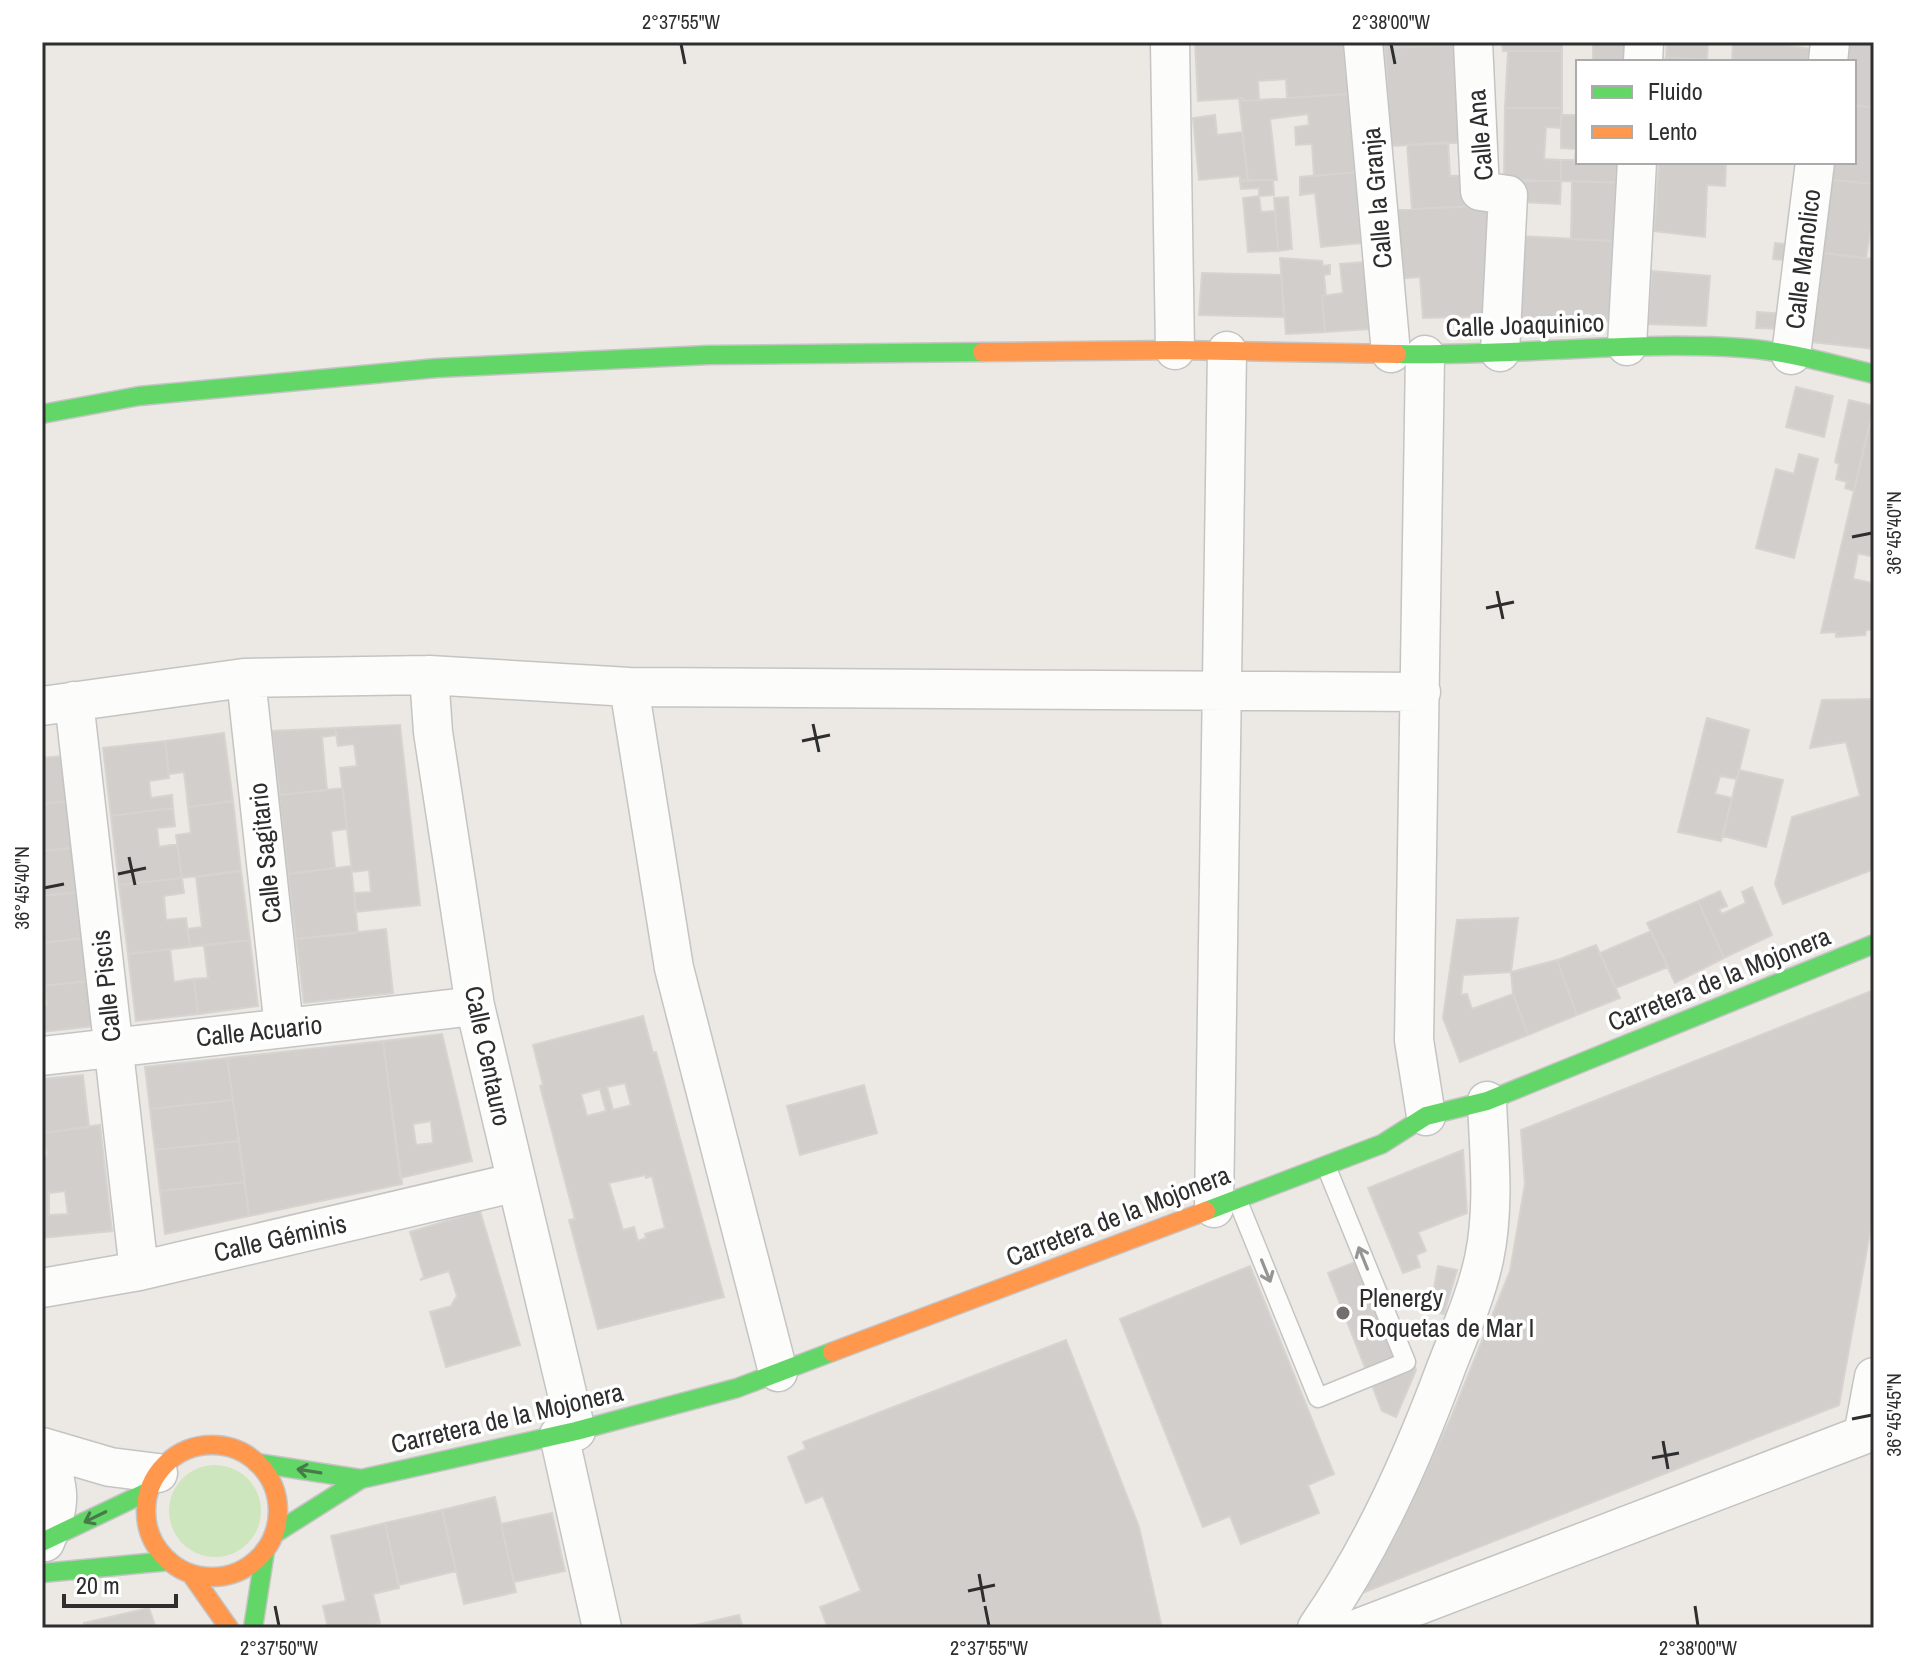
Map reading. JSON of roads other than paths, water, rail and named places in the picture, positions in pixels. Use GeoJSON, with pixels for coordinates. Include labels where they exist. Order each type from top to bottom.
{"type":"FeatureCollection","features":[{"type":"Feature","properties":{"kind":"street"},"geometry":{"type":"LineString","coordinates":[[1170,42],[1175,350]]}},
{"type":"Feature","properties":{"kind":"street","name":"Calle la Granja"},"geometry":{"type":"LineString","coordinates":[[1363,42],[1408,354],[1421,692],[1414,1040],[1426,1116]]}},
{"type":"Feature","properties":{"kind":"street","name":"Calle Ana"},"geometry":{"type":"LineString","coordinates":[[1473,42],[1480,191],[1508,195],[1500,352]]}},
{"type":"Feature","properties":{"kind":"street"},"geometry":{"type":"LineString","coordinates":[[1627,346],[1637,164]]}},
{"type":"Feature","properties":{"kind":"street","name":"Calle Manolico"},"geometry":{"type":"LineString","coordinates":[[1791,355],[1815,164]]}},
{"type":"Feature","properties":{"kind":"street","name":"Calle Joaquinico"},"geometry":{"type":"LineString","coordinates":[[42,414],[139,396],[437,368],[708,355],[1175,350],[1408,354],[1627,346],[1745,348],[1874,374]]}},
{"type":"Feature","properties":{"kind":"street"},"geometry":{"type":"LineString","coordinates":[[1225,1204],[1222,690],[1227,351]]}},
{"type":"Feature","properties":{"kind":"street"},"geometry":{"type":"LineString","coordinates":[[58,703],[246,679],[429,675],[629,687],[1421,692]]}},
{"type":"Feature","properties":{"kind":"street","name":"Calle Centauro"},"geometry":{"type":"LineString","coordinates":[[429,675],[433,732],[475,1006],[517,1182],[568,1433],[602,1628]]}},
{"type":"Feature","properties":{"kind":"street","name":"Calle Sagitario"},"geometry":{"type":"LineString","coordinates":[[246,679],[284,1028]]}},
{"type":"Feature","properties":{"kind":"street"},"geometry":{"type":"LineString","coordinates":[[629,687],[674,968],[778,1372]]}},
{"type":"Feature","properties":{"kind":"street","name":"Calle Piscis"},"geometry":{"type":"LineString","coordinates":[[58,703],[113,1047],[139,1271]]}},
{"type":"Feature","properties":{"kind":"street","name":"Carretera de la Mojonera"},"geometry":{"type":"LineString","coordinates":[[257,1463],[361,1479],[568,1433],[737,1388],[1326,1166],[1382,1144],[1426,1116],[1487,1101],[1874,944]]}},
{"type":"Feature","properties":{"kind":"street","name":"Calle Acuario"},"geometry":{"type":"LineString","coordinates":[[42,1056],[475,1006]]}},
{"type":"Feature","properties":{"kind":"street"},"geometry":{"type":"LineString","coordinates":[[1317,1628],[1349,1582],[1413,1456],[1465,1320],[1484,1258],[1491,1187],[1487,1101]]}},
{"type":"Feature","properties":{"kind":"street","name":"Calle Géminis"},"geometry":{"type":"LineString","coordinates":[[42,1288],[139,1271],[517,1182]]}},
{"type":"Feature","properties":{"kind":"street"},"geometry":{"type":"LineString","coordinates":[[1359,1628],[1863,1435],[1874,1377]]}},
{"type":"Feature","properties":{"kind":"street"},"geometry":{"type":"LineString","coordinates":[[43,1552],[153,1482],[181,1453],[200,1447],[220,1446],[240,1451],[257,1463],[270,1478],[277,1496],[278,1515],[253,1628]]}},
{"type":"Feature","properties":{"kind":"street"},"geometry":{"type":"LineString","coordinates":[[44,1448],[153,1482]]}},
{"type":"Feature","properties":{"kind":"street"},"geometry":{"type":"LineString","coordinates":[[43,1552],[58,1515],[57,1486],[44,1448]]}},
{"type":"Feature","properties":{"kind":"street","name":"Carretera de la Mojonera"},"geometry":{"type":"LineString","coordinates":[[270,1543],[361,1479]]}},
{"type":"Feature","properties":{"kind":"street"},"geometry":{"type":"LineString","coordinates":[[153,1482],[147,1518],[150,1534],[169,1561],[191,1574],[212,1577],[232,1574],[250,1565],[270,1543]]}},
{"type":"Feature","properties":{"kind":"street"},"geometry":{"type":"LineString","coordinates":[[43,1552],[169,1561]]}},
{"type":"Feature","properties":{"kind":"street"},"geometry":{"type":"LineString","coordinates":[[191,1574],[229,1628]]}},
{"type":"Feature","properties":{"kind":"lane"},"geometry":{"type":"LineString","coordinates":[[1225,1204],[1318,1398],[1406,1362],[1326,1166]]}},
{"type":"Feature","properties":{"kind":"place","name":"Plenergy Roquetas de Mar I"},"geometry":{"type":"Point","coordinates":[1343,1313]}}]}
